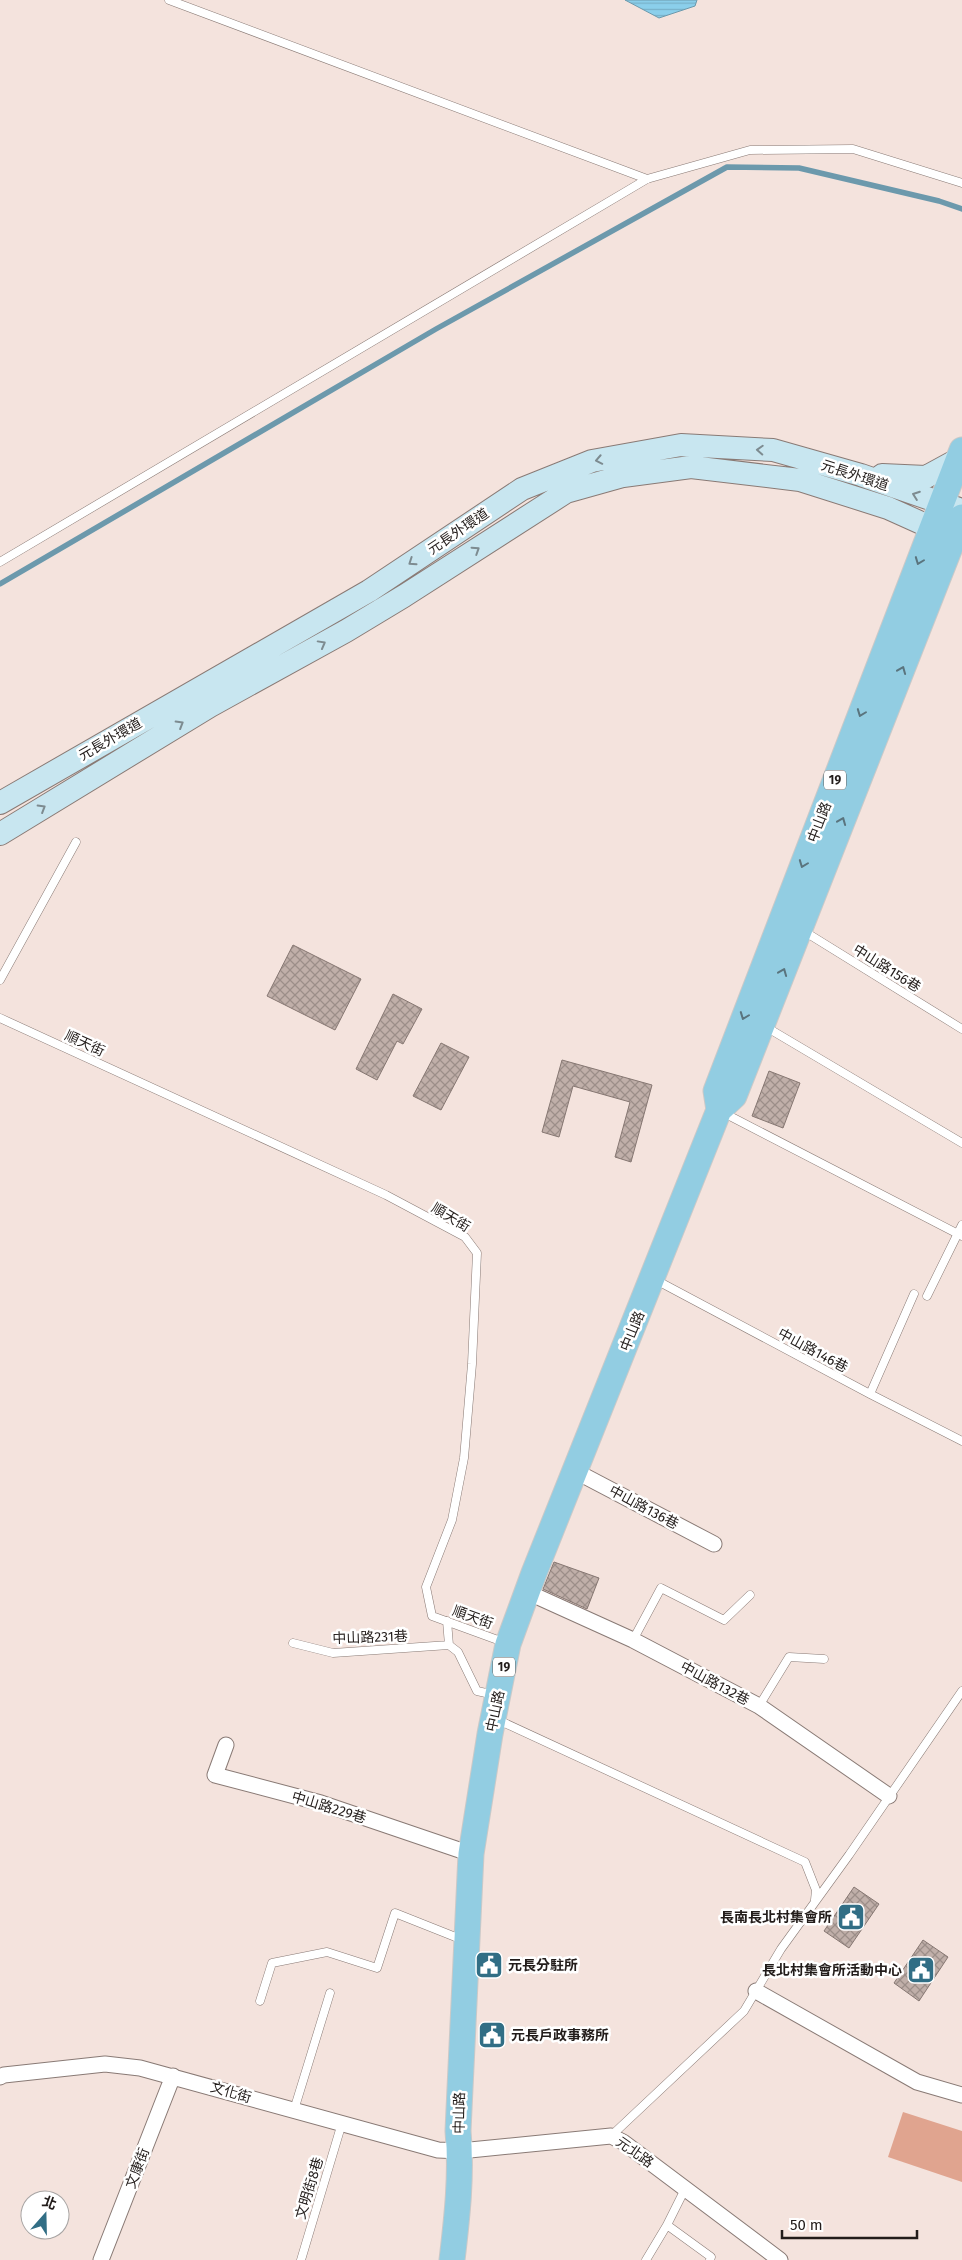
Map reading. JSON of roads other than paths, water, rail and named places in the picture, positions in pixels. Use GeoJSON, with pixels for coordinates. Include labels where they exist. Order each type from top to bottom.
{"type":"FeatureCollection","features":[{"type":"Feature","properties":{"kind":"main road","name":"中山路"},"geometry":{"type":"LineString","coordinates":[[452,2260],[457,2219],[460,2150],[458,2131],[465,1941],[471,1854],[490,1734],[508,1644],[719,1110],[734,1096],[800,928],[949,527],[960,455]]}},
{"type":"Feature","properties":{"kind":"main road","name":"中山路"},"geometry":{"type":"LineString","coordinates":[[719,1110],[716,1091],[949,527]]}},
{"type":"Feature","properties":{"kind":"street","name":"元長外環道"},"geometry":{"type":"LineString","coordinates":[[0,803],[369,591],[522,489],[592,461],[681,445],[773,450],[861,475],[952,507]]}},
{"type":"Feature","properties":{"kind":"street"},"geometry":{"type":"LineString","coordinates":[[861,475],[926,477],[960,455]]}},
{"type":"Feature","properties":{"kind":"street","name":"元長外環道"},"geometry":{"type":"LineString","coordinates":[[0,834],[210,706],[346,631],[396,601],[566,492],[623,476],[691,467],[800,480],[949,527]]}},
{"type":"Feature","properties":{"kind":"street","name":"中山路136巷"},"geometry":{"type":"LineString","coordinates":[[575,1471],[714,1544]]}},
{"type":"Feature","properties":{"kind":"street","name":"中山路132巷"},"geometry":{"type":"LineString","coordinates":[[527,1592],[634,1640],[759,1706],[889,1796]]}},
{"type":"Feature","properties":{"kind":"street","name":"中山路229巷"},"geometry":{"type":"LineString","coordinates":[[226,1745],[216,1775],[321,1803],[471,1854]]}},
{"type":"Feature","properties":{"kind":"street"},"geometry":{"type":"LineString","coordinates":[[756,1991],[917,2082],[962,2095]]}},
{"type":"Feature","properties":{"kind":"street","name":"文化街"},"geometry":{"type":"LineString","coordinates":[[1,2075],[105,2064],[140,2068],[438,2150],[460,2150]]}},
{"type":"Feature","properties":{"kind":"street","name":"文康街"},"geometry":{"type":"LineString","coordinates":[[101,2260],[173,2076]]}},
{"type":"Feature","properties":{"kind":"street","name":"元北路"},"geometry":{"type":"LineString","coordinates":[[460,2150],[611,2136],[624,2142],[780,2260]]}},
{"type":"Feature","properties":{"kind":"lane"},"geometry":{"type":"LineString","coordinates":[[169,0],[647,178]]}},
{"type":"Feature","properties":{"kind":"lane"},"geometry":{"type":"LineString","coordinates":[[0,562],[647,178],[750,150],[853,149],[962,183]]}},
{"type":"Feature","properties":{"kind":"lane"},"geometry":{"type":"LineString","coordinates":[[0,980],[76,842]]}},
{"type":"Feature","properties":{"kind":"lane","name":"中山路156巷"},"geometry":{"type":"LineString","coordinates":[[800,928],[962,1029]]}},
{"type":"Feature","properties":{"kind":"lane","name":"順天街"},"geometry":{"type":"LineString","coordinates":[[0,1018],[386,1195],[465,1237],[477,1253],[472,1364],[464,1458],[452,1520],[426,1586],[432,1616],[508,1644]]}},
{"type":"Feature","properties":{"kind":"lane"},"geometry":{"type":"LineString","coordinates":[[762,1024],[962,1142]]}},
{"type":"Feature","properties":{"kind":"lane"},"geometry":{"type":"LineString","coordinates":[[719,1110],[960,1235]]}},
{"type":"Feature","properties":{"kind":"lane"},"geometry":{"type":"LineString","coordinates":[[927,1296],[960,1235],[962,1225]]}},
{"type":"Feature","properties":{"kind":"lane","name":"中山路146巷"},"geometry":{"type":"LineString","coordinates":[[653,1279],[962,1441]]}},
{"type":"Feature","properties":{"kind":"lane"},"geometry":{"type":"LineString","coordinates":[[870,1394],[914,1294]]}},
{"type":"Feature","properties":{"kind":"lane"},"geometry":{"type":"LineString","coordinates":[[634,1640],[661,1588],[724,1620],[750,1595]]}},
{"type":"Feature","properties":{"kind":"lane"},"geometry":{"type":"LineString","coordinates":[[447,1621],[449,1646],[458,1652],[477,1691],[496,1707],[806,1862],[816,1890],[815,1902]]}},
{"type":"Feature","properties":{"kind":"lane","name":"中山路231巷"},"geometry":{"type":"LineString","coordinates":[[293,1643],[333,1653],[449,1646]]}},
{"type":"Feature","properties":{"kind":"lane"},"geometry":{"type":"LineString","coordinates":[[759,1706],[788,1657],[824,1659]]}},
{"type":"Feature","properties":{"kind":"lane"},"geometry":{"type":"LineString","coordinates":[[611,2136],[744,2011],[781,1949],[962,1691]]}},
{"type":"Feature","properties":{"kind":"lane"},"geometry":{"type":"LineString","coordinates":[[260,2001],[272,1963],[327,1952],[377,1968],[395,1913],[465,1941]]}},
{"type":"Feature","properties":{"kind":"lane"},"geometry":{"type":"LineString","coordinates":[[294,2110],[330,1993]]}},
{"type":"Feature","properties":{"kind":"lane","name":"文明街8巷"},"geometry":{"type":"LineString","coordinates":[[301,2260],[342,2124]]}},
{"type":"Feature","properties":{"kind":"lane"},"geometry":{"type":"LineString","coordinates":[[646,2260],[667,2225],[685,2189]]}},
{"type":"Feature","properties":{"kind":"lane"},"geometry":{"type":"LineString","coordinates":[[667,2225],[710,2257],[710,2260]]}},
{"type":"Feature","properties":{"kind":"water"},"geometry":{"type":"Polygon","coordinates":[[[625,0],[697,0],[695,6],[659,18],[625,0]]]}},
{"type":"Feature","properties":{"kind":"waterway"},"geometry":{"type":"LineString","coordinates":[[0,584],[436,329],[727,167],[799,168],[939,201],[962,209]]}},
{"type":"Feature","properties":{"kind":"place","name":"長南長北村集會所"},"geometry":{"type":"Point","coordinates":[851,1917]}},
{"type":"Feature","properties":{"kind":"place","name":"元長分駐所"},"geometry":{"type":"Point","coordinates":[489,1965]}},
{"type":"Feature","properties":{"kind":"place","name":"長北村集會所活動中心"},"geometry":{"type":"Point","coordinates":[921,1970]}},
{"type":"Feature","properties":{"kind":"place","name":"元長戶政事務所"},"geometry":{"type":"Point","coordinates":[492,2035]}}]}
